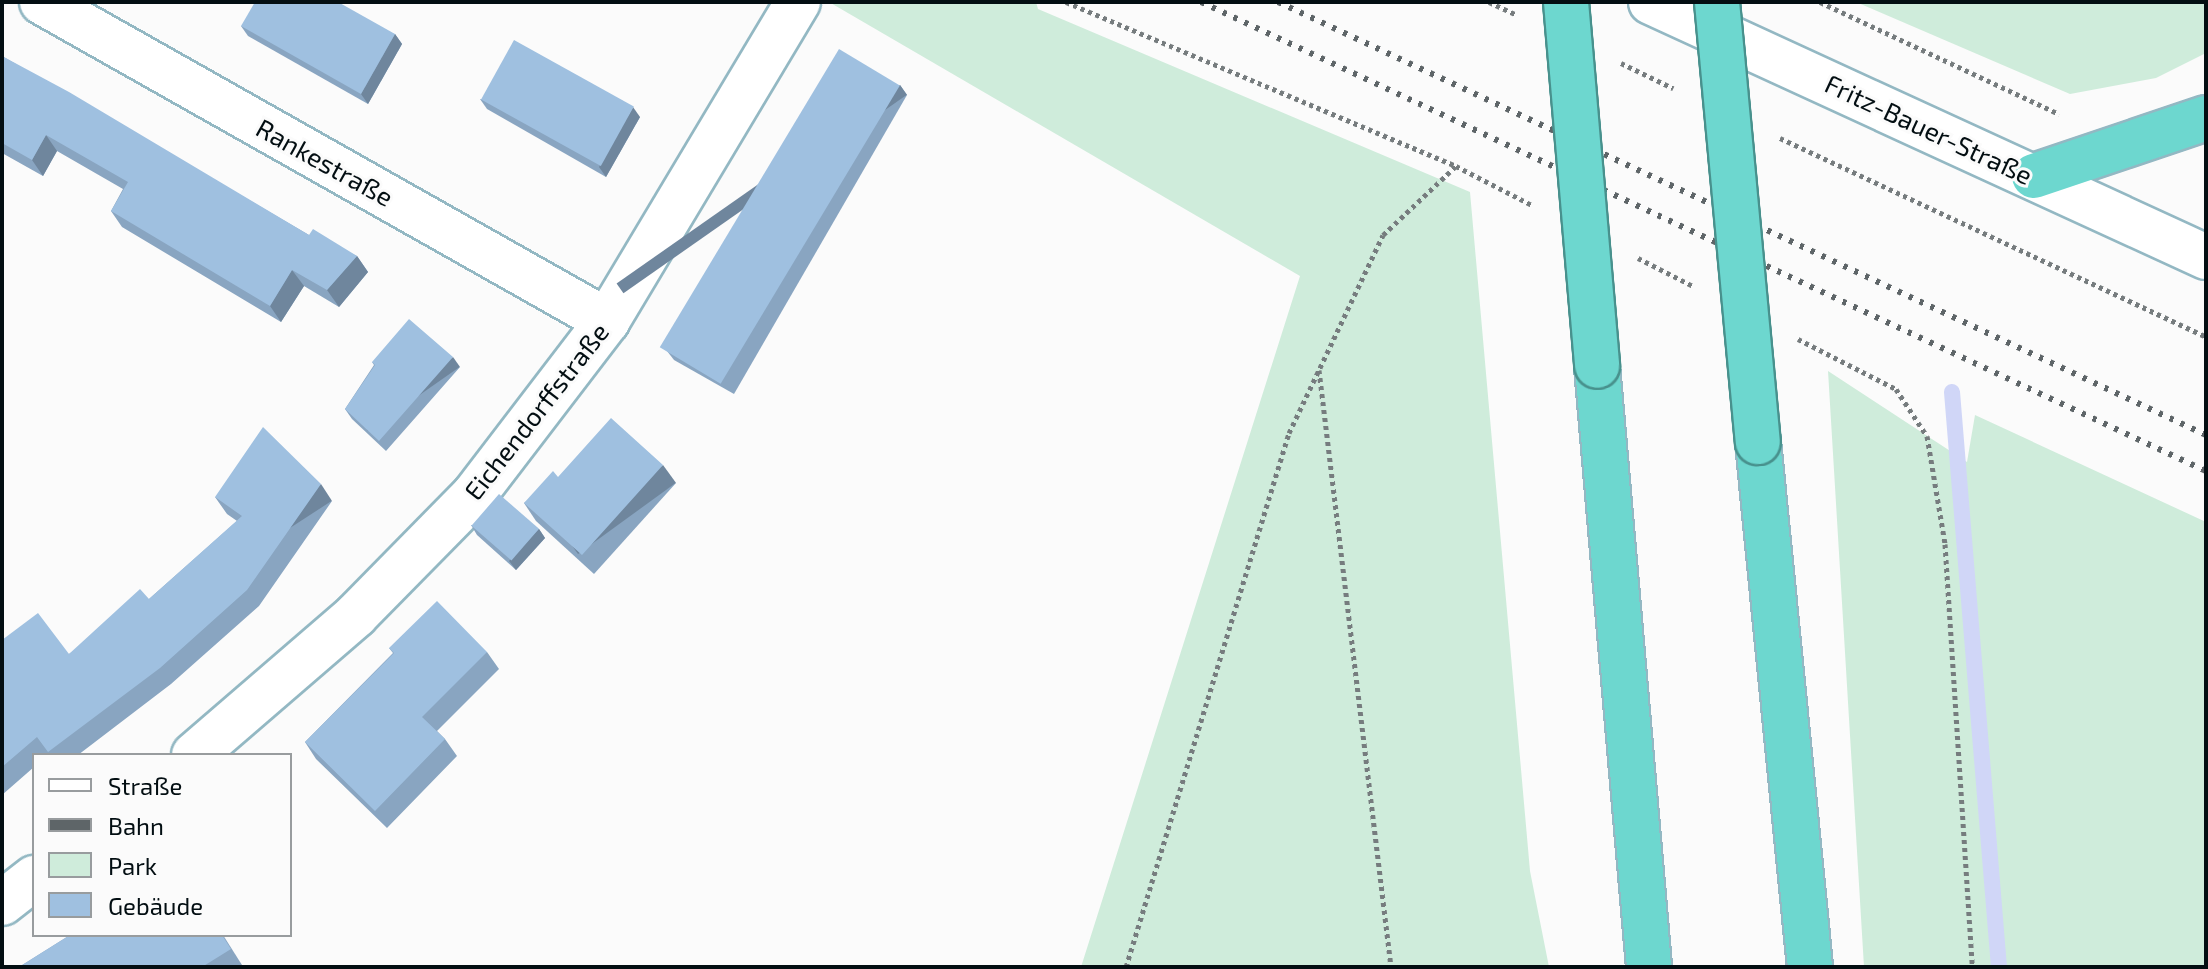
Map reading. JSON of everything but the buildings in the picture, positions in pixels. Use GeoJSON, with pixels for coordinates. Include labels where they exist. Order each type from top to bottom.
{"type":"FeatureCollection","features":[{"type":"Feature","properties":{"kind":"highway"},"geometry":{"type":"LineString","coordinates":[[1566,2],[1649,967]]}},
{"type":"Feature","properties":{"kind":"highway"},"geometry":{"type":"LineString","coordinates":[[1717,2],[1810,967]]}},
{"type":"Feature","properties":{"kind":"highway"},"geometry":{"type":"LineString","coordinates":[[2034,176],[2206,118]]}},
{"type":"Feature","properties":{"kind":"street","name":"Rankestraße"},"geometry":{"type":"LineString","coordinates":[[42,2],[607,321]]}},
{"type":"Feature","properties":{"kind":"street","name":"Eichendorffstraße"},"geometry":{"type":"LineString","coordinates":[[196,753],[356,615],[474,495],[607,321],[798,2]]}},
{"type":"Feature","properties":{"kind":"street","name":"Fritz-Bauer-Straße"},"geometry":{"type":"LineString","coordinates":[[1651,2],[2206,257]]}},
{"type":"Feature","properties":{"kind":"street"},"geometry":{"type":"LineString","coordinates":[[2,903],[32,880]]}},
{"type":"Feature","properties":{"kind":"path"},"geometry":{"type":"LineString","coordinates":[[1066,2],[1456,166],[1541,209]]}},
{"type":"Feature","properties":{"kind":"path"},"geometry":{"type":"LineString","coordinates":[[1489,2],[1518,15]]}},
{"type":"Feature","properties":{"kind":"path"},"geometry":{"type":"LineString","coordinates":[[1820,2],[2123,144]]}},
{"type":"Feature","properties":{"kind":"path"},"geometry":{"type":"LineString","coordinates":[[1618,62],[1676,89]]}},
{"type":"Feature","properties":{"kind":"path"},"geometry":{"type":"LineString","coordinates":[[1776,136],[2206,337]]}},
{"type":"Feature","properties":{"kind":"path"},"geometry":{"type":"LineString","coordinates":[[1126,967],[1289,433],[1383,235],[1456,166]]}},
{"type":"Feature","properties":{"kind":"path"},"geometry":{"type":"LineString","coordinates":[[1626,252],[1697,288]]}},
{"type":"Feature","properties":{"kind":"path"},"geometry":{"type":"LineString","coordinates":[[1796,338],[1896,389],[1927,436],[1945,544],[1972,967]]}},
{"type":"Feature","properties":{"kind":"path"},"geometry":{"type":"LineString","coordinates":[[1319,369],[1391,967]]}},
{"type":"Feature","properties":{"kind":"green space"},"geometry":{"type":"Polygon","coordinates":[[[829,2],[1036,2],[1038,9],[1470,192],[1530,871],[1549,967],[1081,967],[1300,276],[829,2]]]}},
{"type":"Feature","properties":{"kind":"green space"},"geometry":{"type":"Polygon","coordinates":[[[1856,2],[2206,2],[2206,53],[2156,78],[2070,94],[1856,2]]]}},
{"type":"Feature","properties":{"kind":"green space"},"geometry":{"type":"Polygon","coordinates":[[[1828,371],[1967,462],[1975,415],[2206,522],[2206,967],[1864,967],[1828,371]]]}},
{"type":"Feature","properties":{"kind":"waterway"},"geometry":{"type":"LineString","coordinates":[[1952,392],[1999,967]]}},
{"type":"Feature","properties":{"kind":"railway"},"geometry":{"type":"LineString","coordinates":[[1201,2],[2206,471]]}},
{"type":"Feature","properties":{"kind":"railway"},"geometry":{"type":"LineString","coordinates":[[1278,2],[2206,435]]}}]}
